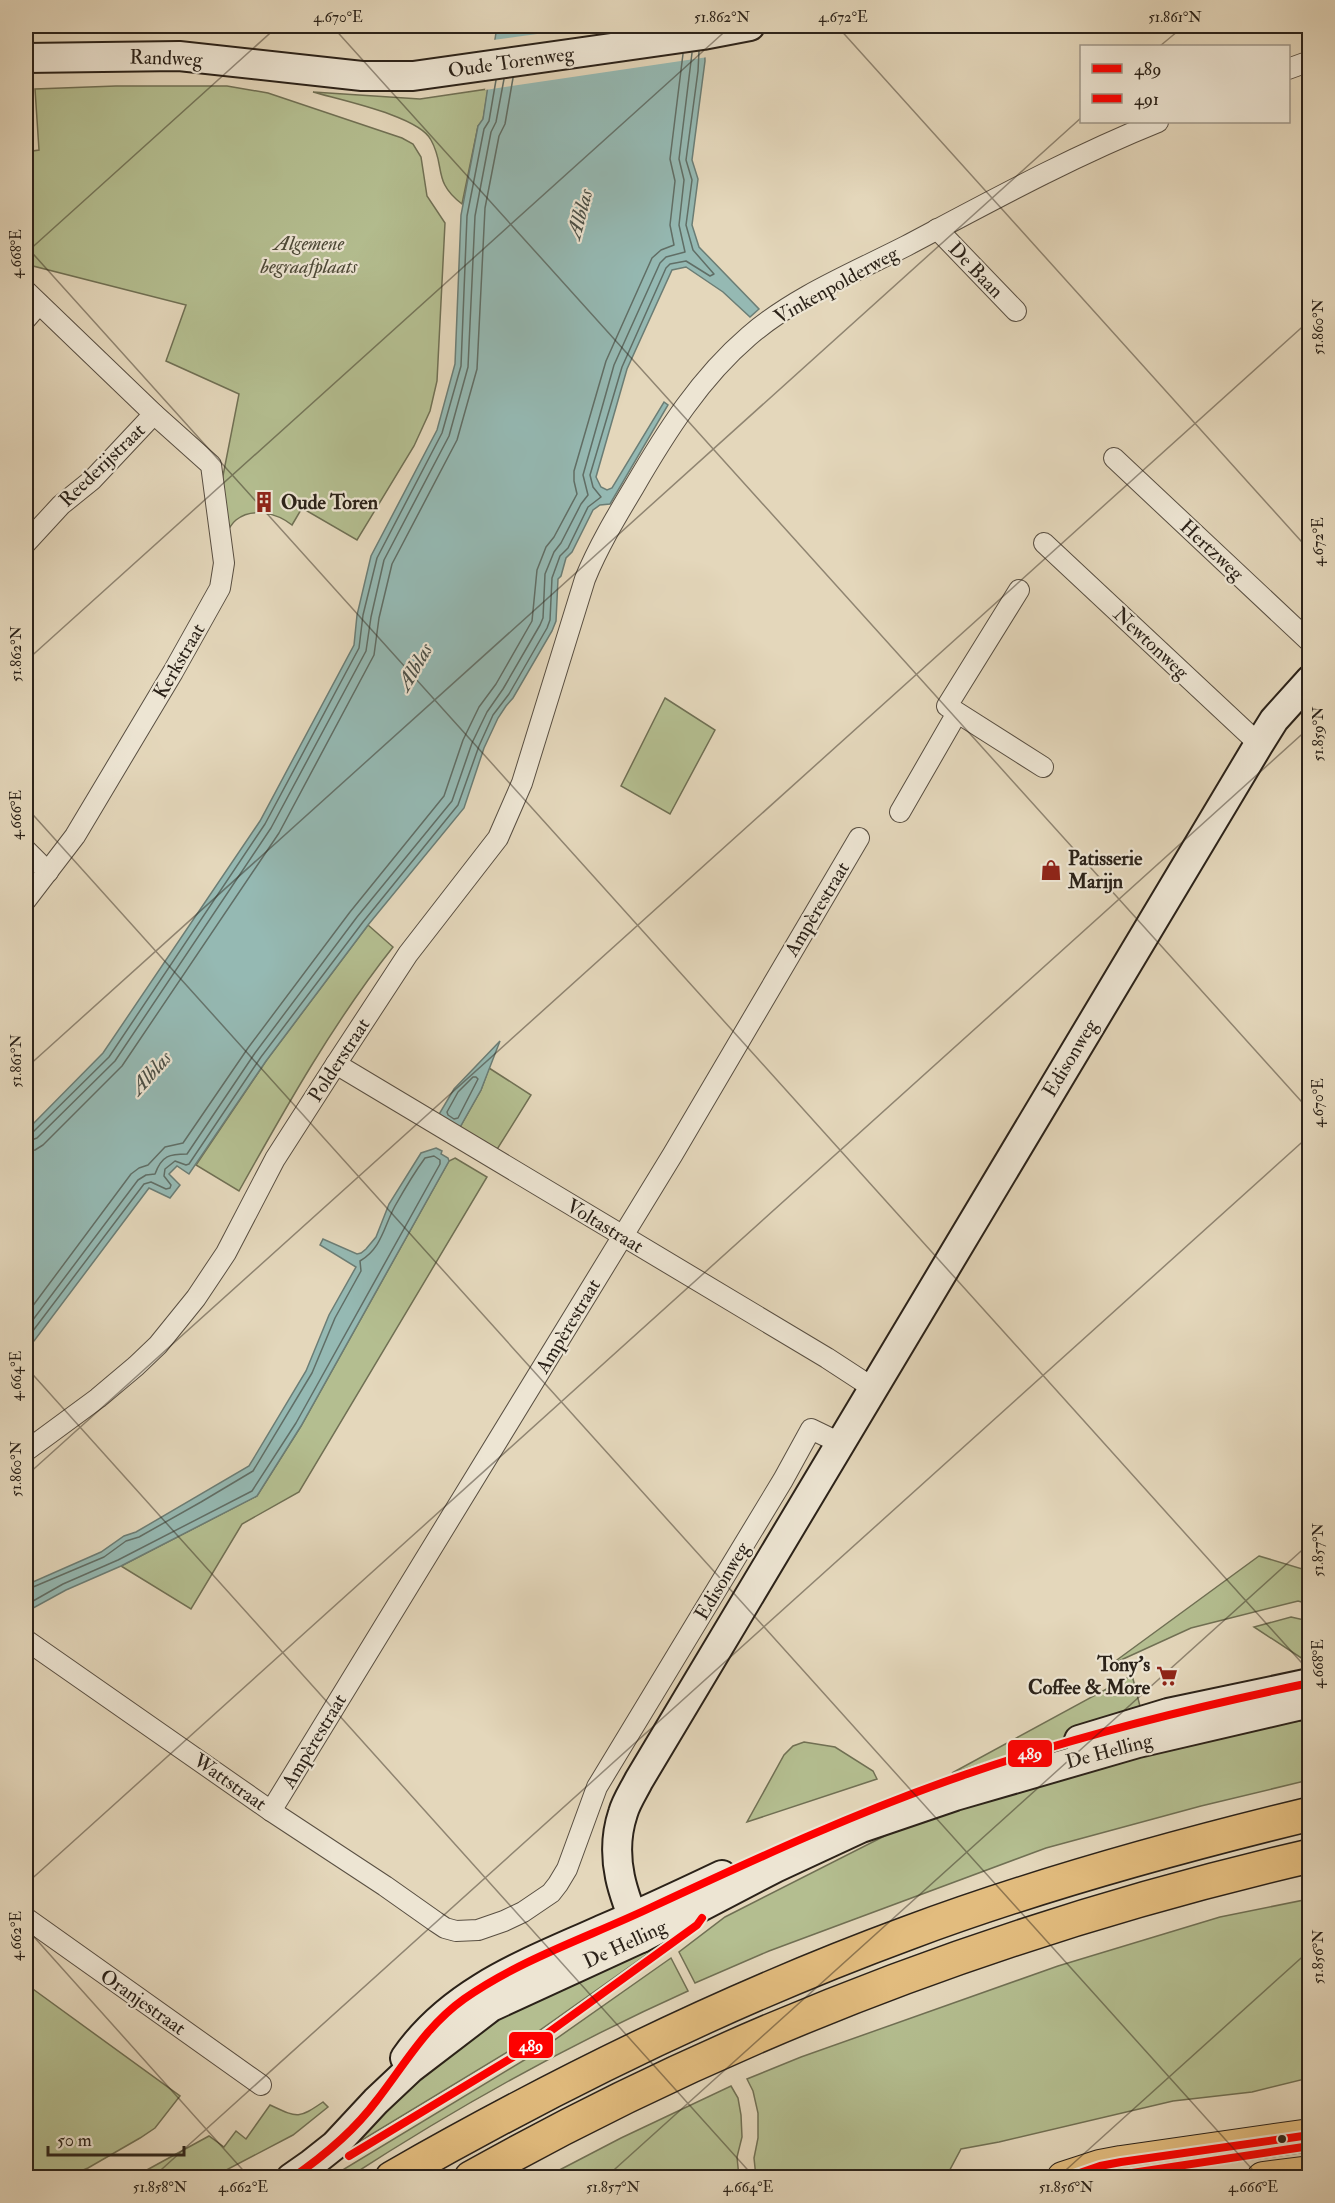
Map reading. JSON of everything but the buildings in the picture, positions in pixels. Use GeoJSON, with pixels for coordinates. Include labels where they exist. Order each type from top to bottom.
{"type":"FeatureCollection","features":[{"type":"Feature","properties":{"kind":"highway"},"geometry":{"type":"LineString","coordinates":[[392,2178],[570,2080],[710,2014],[910,1932],[1123,1863],[1310,1815]]}},
{"type":"Feature","properties":{"kind":"highway"},"geometry":{"type":"LineString","coordinates":[[471,2178],[623,2098],[835,2003],[1059,1924],[1172,1891],[1310,1856]]}},
{"type":"Feature","properties":{"kind":"main road"},"geometry":{"type":"LineString","coordinates":[[1063,2178],[1121,2162],[1310,2135]]}},
{"type":"Feature","properties":{"kind":"main road"},"geometry":{"type":"LineString","coordinates":[[1263,2178],[1310,2172]]}},
{"type":"Feature","properties":{"kind":"street","name":"Oude Torenweg"},"geometry":{"type":"LineString","coordinates":[[306,70],[362,76],[413,76],[720,33],[750,26]]}},
{"type":"Feature","properties":{"kind":"street","name":"Randweg"},"geometry":{"type":"LineString","coordinates":[[26,58],[179,56],[306,70]]}},
{"type":"Feature","properties":{"kind":"street"},"geometry":{"type":"LineString","coordinates":[[1290,68],[1310,61]]}},
{"type":"Feature","properties":{"kind":"street","name":"Vinkenpolderweg"},"geometry":{"type":"LineString","coordinates":[[573,615],[597,549],[663,437],[706,378],[749,336],[792,305],[945,238],[1086,154],[1156,123]]}},
{"type":"Feature","properties":{"kind":"street","name":"De Baan"},"geometry":{"type":"LineString","coordinates":[[945,238],[1016,311]]}},
{"type":"Feature","properties":{"kind":"street"},"geometry":{"type":"LineString","coordinates":[[26,319],[32,298]]}},
{"type":"Feature","properties":{"kind":"street","name":"Kerkstraat"},"geometry":{"type":"LineString","coordinates":[[26,900],[75,836],[116,770],[220,588],[224,563],[212,465],[154,414],[32,298]]}},
{"type":"Feature","properties":{"kind":"street","name":"Reederijstraat"},"geometry":{"type":"LineString","coordinates":[[26,543],[61,505],[93,480],[154,414]]}},
{"type":"Feature","properties":{"kind":"street","name":"Hertzweg"},"geometry":{"type":"LineString","coordinates":[[1114,458],[1310,642]]}},
{"type":"Feature","properties":{"kind":"street","name":"Newtonweg"},"geometry":{"type":"LineString","coordinates":[[1044,543],[1258,744]]}},
{"type":"Feature","properties":{"kind":"street"},"geometry":{"type":"LineString","coordinates":[[1019,590],[947,706],[1043,768]]}},
{"type":"Feature","properties":{"kind":"street","name":"Polderstraat"},"geometry":{"type":"LineString","coordinates":[[26,1451],[98,1398],[136,1366],[158,1345],[196,1298],[225,1253],[275,1160],[408,954],[498,838],[522,783],[573,615]]}},
{"type":"Feature","properties":{"kind":"street","name":"Edisonweg"},"geometry":{"type":"LineString","coordinates":[[637,1927],[623,1892],[616,1857],[623,1812],[639,1780],[1258,744],[1274,720],[1310,680]]}},
{"type":"Feature","properties":{"kind":"street"},"geometry":{"type":"LineString","coordinates":[[900,812],[957,713]]}},
{"type":"Feature","properties":{"kind":"street","name":"Ampèrestraat"},"geometry":{"type":"LineString","coordinates":[[271,1811],[622,1236],[859,838]]}},
{"type":"Feature","properties":{"kind":"street"},"geometry":{"type":"LineString","coordinates":[[26,850],[48,872]]}},
{"type":"Feature","properties":{"kind":"street","name":"Voltastraat"},"geometry":{"type":"LineString","coordinates":[[336,1064],[827,1358],[873,1388]]}},
{"type":"Feature","properties":{"kind":"street","name":"Edisonweg"},"geometry":{"type":"LineString","coordinates":[[436,1922],[456,1931],[478,1930],[504,1922],[551,1893],[567,1869],[597,1787],[783,1480],[811,1429],[840,1443]]}},
{"type":"Feature","properties":{"kind":"street","name":"Wattstraat"},"geometry":{"type":"LineString","coordinates":[[26,1640],[271,1811],[436,1922]]}},
{"type":"Feature","properties":{"kind":"street","name":"De Helling"},"geometry":{"type":"LineString","coordinates":[[291,2178],[335,2145],[376,2101],[426,2055],[491,2007],[766,1854],[882,1806],[968,1774],[1168,1713],[1310,1683]]}},
{"type":"Feature","properties":{"kind":"street","name":"De Helling"},"geometry":{"type":"LineString","coordinates":[[637,1927],[775,1868],[861,1828],[955,1796],[1138,1743],[1310,1703]]}},
{"type":"Feature","properties":{"kind":"street"},"geometry":{"type":"LineString","coordinates":[[613,1760],[639,1780]]}},
{"type":"Feature","properties":{"kind":"street","name":"Oranjestraat"},"geometry":{"type":"LineString","coordinates":[[26,1918],[261,2085]]}},
{"type":"Feature","properties":{"kind":"green space","name":"Algemene begraafplaats"},"geometry":{"type":"Polygon","coordinates":[[[227,86],[268,93],[402,138],[413,144],[421,157],[427,196],[445,223],[437,381],[430,411],[414,446],[357,540],[302,508],[292,525],[279,517],[264,513],[242,516],[233,523],[225,536],[220,491],[239,394],[166,361],[186,305],[33,266],[26,258],[26,152],[39,150],[35,89],[227,86]]]}},
{"type":"Feature","properties":{"kind":"green space"},"geometry":{"type":"Polygon","coordinates":[[[488,89],[483,120],[478,126],[462,204],[453,196],[443,181],[435,150],[424,131],[396,116],[313,92],[420,99],[488,89]]]}},
{"type":"Feature","properties":{"kind":"green space"},"geometry":{"type":"Polygon","coordinates":[[[665,698],[715,730],[670,814],[621,786],[665,698]]]}},
{"type":"Feature","properties":{"kind":"green space"},"geometry":{"type":"Polygon","coordinates":[[[368,925],[393,947],[330,1035],[239,1191],[196,1165],[266,1061],[368,925]]]}},
{"type":"Feature","properties":{"kind":"green space"},"geometry":{"type":"Polygon","coordinates":[[[489,1068],[531,1095],[496,1151],[459,1129],[481,1090],[489,1068]]]}},
{"type":"Feature","properties":{"kind":"green space"},"geometry":{"type":"Polygon","coordinates":[[[455,1158],[487,1177],[299,1492],[242,1524],[191,1609],[121,1566],[257,1496],[301,1426],[449,1161],[455,1158]]]}},
{"type":"Feature","properties":{"kind":"green space"},"geometry":{"type":"Polygon","coordinates":[[[1259,1556],[1309,1571],[1309,1604],[1298,1601],[1191,1628],[1110,1665],[1259,1556]]]}},
{"type":"Feature","properties":{"kind":"green space"},"geometry":{"type":"Polygon","coordinates":[[[1291,1617],[1309,1621],[1309,1663],[1254,1627],[1291,1617]]]}},
{"type":"Feature","properties":{"kind":"green space"},"geometry":{"type":"Polygon","coordinates":[[[1132,1675],[1142,1714],[952,1773],[1132,1675]]]}},
{"type":"Feature","properties":{"kind":"green space"},"geometry":{"type":"Polygon","coordinates":[[[1309,1720],[1309,1780],[1201,1806],[1046,1848],[769,1951],[695,1983],[679,1952],[725,1917],[920,1818],[975,1797],[1258,1726],[1309,1720]]]}},
{"type":"Feature","properties":{"kind":"green space"},"geometry":{"type":"Polygon","coordinates":[[[804,1742],[835,1747],[873,1771],[877,1779],[747,1822],[784,1755],[793,1746],[804,1742]]]}},
{"type":"Feature","properties":{"kind":"green space"},"geometry":{"type":"Polygon","coordinates":[[[1309,1899],[1309,2078],[1252,2092],[1173,2101],[961,2149],[946,2177],[756,2177],[754,2158],[758,2138],[758,2113],[753,2091],[747,2079],[801,2057],[1058,1966],[1220,1917],[1309,1899]]]}},
{"type":"Feature","properties":{"kind":"green space"},"geometry":{"type":"Polygon","coordinates":[[[680,1931],[519,2045],[349,2148],[417,2075],[468,2033],[680,1931]]]}},
{"type":"Feature","properties":{"kind":"green space"},"geometry":{"type":"Polygon","coordinates":[[[671,1958],[688,1991],[600,2033],[515,2078],[431,2126],[349,2177],[331,2177],[536,2053],[671,1958]]]}},
{"type":"Feature","properties":{"kind":"green space"},"geometry":{"type":"Polygon","coordinates":[[[26,1984],[180,2096],[155,2128],[88,2168],[66,2177],[38,2177],[26,2166],[26,1984]]]}},
{"type":"Feature","properties":{"kind":"green space"},"geometry":{"type":"Polygon","coordinates":[[[731,2086],[738,2098],[741,2115],[742,2137],[737,2157],[739,2177],[546,2177],[621,2138],[731,2086]]]}},
{"type":"Feature","properties":{"kind":"green space"},"geometry":{"type":"Polygon","coordinates":[[[323,2102],[328,2107],[293,2135],[213,2177],[134,2177],[209,2136],[224,2147],[236,2131],[246,2139],[270,2105],[298,2115],[323,2102]]]}},
{"type":"Feature","properties":{"kind":"water","name":"Alblas"},"geometry":{"type":"Polygon","coordinates":[[[497,26],[704,26],[705,61],[692,160],[698,179],[692,225],[699,247],[759,309],[750,317],[723,292],[686,267],[672,270],[627,369],[596,477],[601,487],[607,490],[612,488],[664,402],[668,405],[610,504],[600,505],[593,510],[572,552],[566,558],[558,579],[556,621],[552,631],[513,698],[498,718],[484,748],[464,808],[368,925],[266,1061],[189,1174],[177,1166],[169,1174],[180,1185],[170,1198],[149,1188],[34,1341],[26,1347],[26,1131],[103,1053],[260,821],[354,645],[357,615],[371,556],[437,430],[455,364],[461,215],[478,126],[483,119],[497,26]]]}},
{"type":"Feature","properties":{"kind":"water"},"geometry":{"type":"Polygon","coordinates":[[[500,1041],[481,1090],[459,1129],[438,1116],[454,1089],[500,1041]]]}},
{"type":"Feature","properties":{"kind":"water"},"geometry":{"type":"Polygon","coordinates":[[[436,1148],[442,1151],[441,1154],[449,1161],[301,1426],[257,1496],[26,1612],[26,1585],[101,1552],[124,1536],[136,1532],[249,1466],[306,1371],[329,1315],[356,1267],[320,1245],[323,1239],[357,1254],[366,1249],[376,1237],[389,1204],[421,1153],[436,1148]]]}},
{"type":"Feature","properties":{"kind":"pier"},"geometry":{"type":"Polygon","coordinates":[[[595,26],[707,26],[708,57],[485,90],[493,40],[595,26]]]}},
{"type":"Feature","properties":{"kind":"transit line","name":"489"},"geometry":{"type":"LineString","coordinates":[[292,2178],[327,2152],[359,2122],[427,2033],[450,2010],[486,1985],[532,1960],[808,1836],[927,1788],[1009,1760],[1137,1723],[1310,1683]]}},
{"type":"Feature","properties":{"kind":"transit line","name":"489"},"geometry":{"type":"LineString","coordinates":[[349,2156],[523,2051],[697,1925],[702,1918]]}},
{"type":"Feature","properties":{"kind":"transit line","name":"489"},"geometry":{"type":"LineString","coordinates":[[1065,2178],[1100,2166],[1121,2162],[1310,2135]]}},
{"type":"Feature","properties":{"kind":"transit line","name":"491"},"geometry":{"type":"LineString","coordinates":[[1099,2178],[1310,2146]]}},
{"type":"Feature","properties":{"kind":"place","name":"Oude Toren"},"geometry":{"type":"Point","coordinates":[264,502]}},
{"type":"Feature","properties":{"kind":"place","name":"Patisserie Marijn"},"geometry":{"type":"Point","coordinates":[1051,870]}},
{"type":"Feature","properties":{"kind":"place","name":"Tony's Coffee & More"},"geometry":{"type":"Point","coordinates":[1167,1676]}}]}
